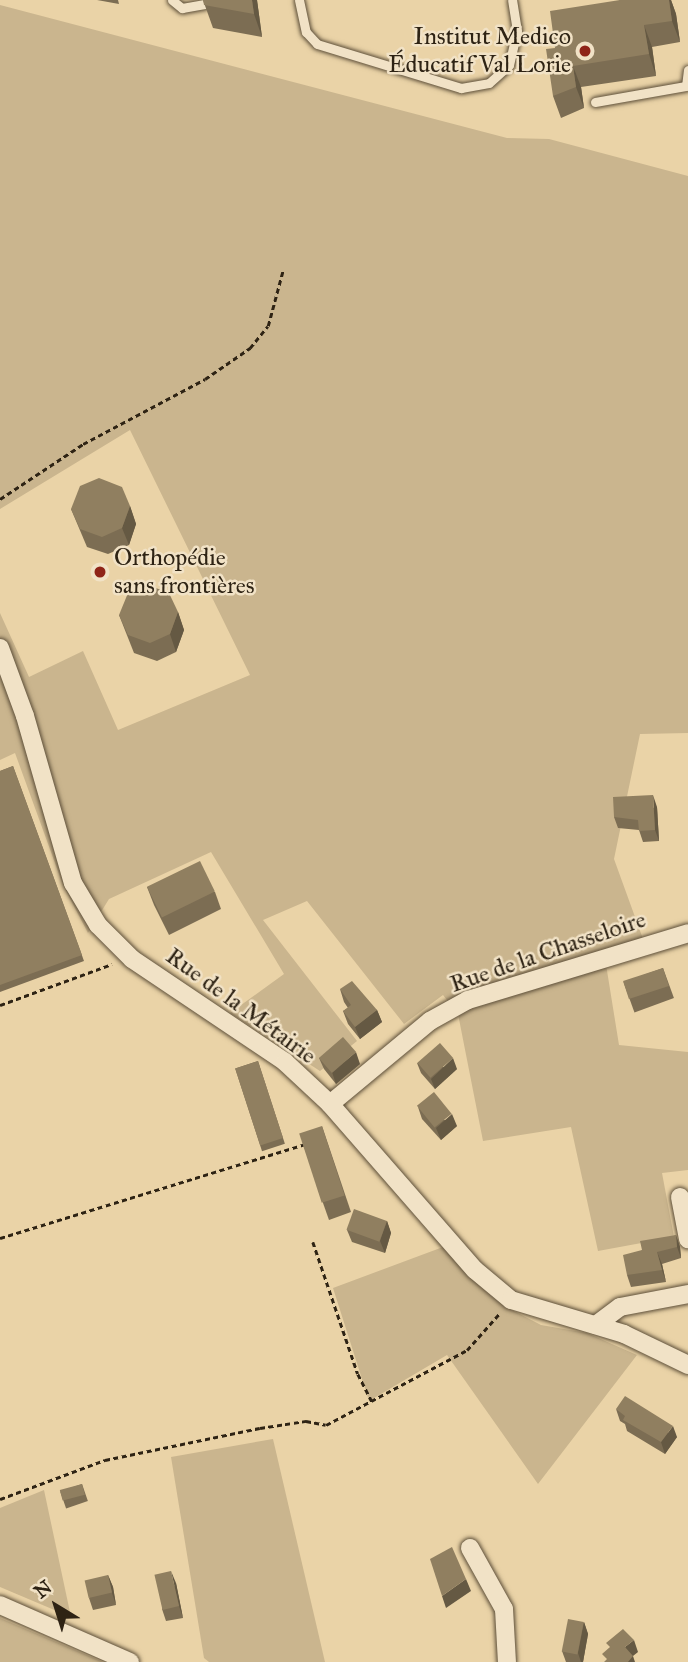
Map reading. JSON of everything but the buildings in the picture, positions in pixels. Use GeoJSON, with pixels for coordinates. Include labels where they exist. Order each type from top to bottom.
{"type":"FeatureCollection","features":[{"type":"Feature","properties":{"kind":"street","name":"Rue de la Métairie"},"geometry":{"type":"LineString","coordinates":[[0,648],[25,716],[73,883],[98,925],[124,951],[285,1062],[330,1104],[444,1237],[511,1300],[596,1325],[650,1345],[688,1365]]}},
{"type":"Feature","properties":{"kind":"street","name":"Rue de la Chasseloire"},"geometry":{"type":"LineString","coordinates":[[330,1104],[400,1044],[468,1000],[688,933]]}},
{"type":"Feature","properties":{"kind":"street"},"geometry":{"type":"LineString","coordinates":[[680,1197],[688,1239]]}},
{"type":"Feature","properties":{"kind":"street"},"geometry":{"type":"LineString","coordinates":[[596,1325],[620,1307],[688,1294]]}},
{"type":"Feature","properties":{"kind":"street"},"geometry":{"type":"LineString","coordinates":[[470,1548],[504,1609],[507,1662]]}},
{"type":"Feature","properties":{"kind":"street"},"geometry":{"type":"LineString","coordinates":[[0,1605],[130,1662]]}},
{"type":"Feature","properties":{"kind":"lane"},"geometry":{"type":"LineString","coordinates":[[172,0],[182,8],[205,4]]}},
{"type":"Feature","properties":{"kind":"lane"},"geometry":{"type":"LineString","coordinates":[[299,0],[306,33],[317,44],[461,88],[489,83],[509,65],[517,31],[512,0]]}},
{"type":"Feature","properties":{"kind":"lane"},"geometry":{"type":"LineString","coordinates":[[595,102],[686,86],[688,69]]}},
{"type":"Feature","properties":{"kind":"path"},"geometry":{"type":"LineString","coordinates":[[0,499],[83,444],[205,379],[250,348],[268,326],[283,270]]}},
{"type":"Feature","properties":{"kind":"path"},"geometry":{"type":"LineString","coordinates":[[0,1005],[112,964],[124,951]]}},
{"type":"Feature","properties":{"kind":"path"},"geometry":{"type":"LineString","coordinates":[[0,1238],[313,1142]]}},
{"type":"Feature","properties":{"kind":"path"},"geometry":{"type":"LineString","coordinates":[[313,1242],[358,1374],[372,1402]]}},
{"type":"Feature","properties":{"kind":"path"},"geometry":{"type":"LineString","coordinates":[[0,1499],[105,1461],[260,1428],[306,1421],[326,1425],[467,1350],[511,1300]]}},
{"type":"Feature","properties":{"kind":"shaded area"},"geometry":{"type":"Polygon","coordinates":[[[0,5],[507,138],[549,139],[688,176],[688,733],[640,734],[614,859],[643,939],[604,952],[619,1045],[688,1052],[688,1170],[662,1173],[674,1237],[598,1251],[571,1127],[483,1141],[458,1014],[443,995],[404,1024],[307,901],[263,920],[357,1041],[320,1071],[230,1013],[284,974],[211,852],[109,899],[88,933],[63,885],[15,753],[0,760],[0,613],[29,677],[83,651],[118,730],[250,675],[130,430],[0,509],[0,5]]]}},
{"type":"Feature","properties":{"kind":"shaded area"},"geometry":{"type":"Polygon","coordinates":[[[443,1247],[506,1307],[541,1325],[587,1333],[637,1355],[538,1484],[447,1355],[369,1401],[333,1288],[443,1247]]]}},
{"type":"Feature","properties":{"kind":"shaded area"},"geometry":{"type":"Polygon","coordinates":[[[273,1439],[325,1662],[209,1662],[204,1658],[171,1457],[273,1439]]]}},
{"type":"Feature","properties":{"kind":"shaded area"},"geometry":{"type":"Polygon","coordinates":[[[44,1490],[71,1617],[0,1587],[0,1508],[44,1490]]]}},
{"type":"Feature","properties":{"kind":"shaded area"},"geometry":{"type":"Polygon","coordinates":[[[0,1618],[103,1662],[0,1662],[0,1618]]]}},
{"type":"Feature","properties":{"kind":"place","name":"Institut Medico Éducatif Val Lorie"},"geometry":{"type":"Point","coordinates":[585,51]}},
{"type":"Feature","properties":{"kind":"place","name":"Orthopédie sans frontières"},"geometry":{"type":"Point","coordinates":[100,572]}}]}
